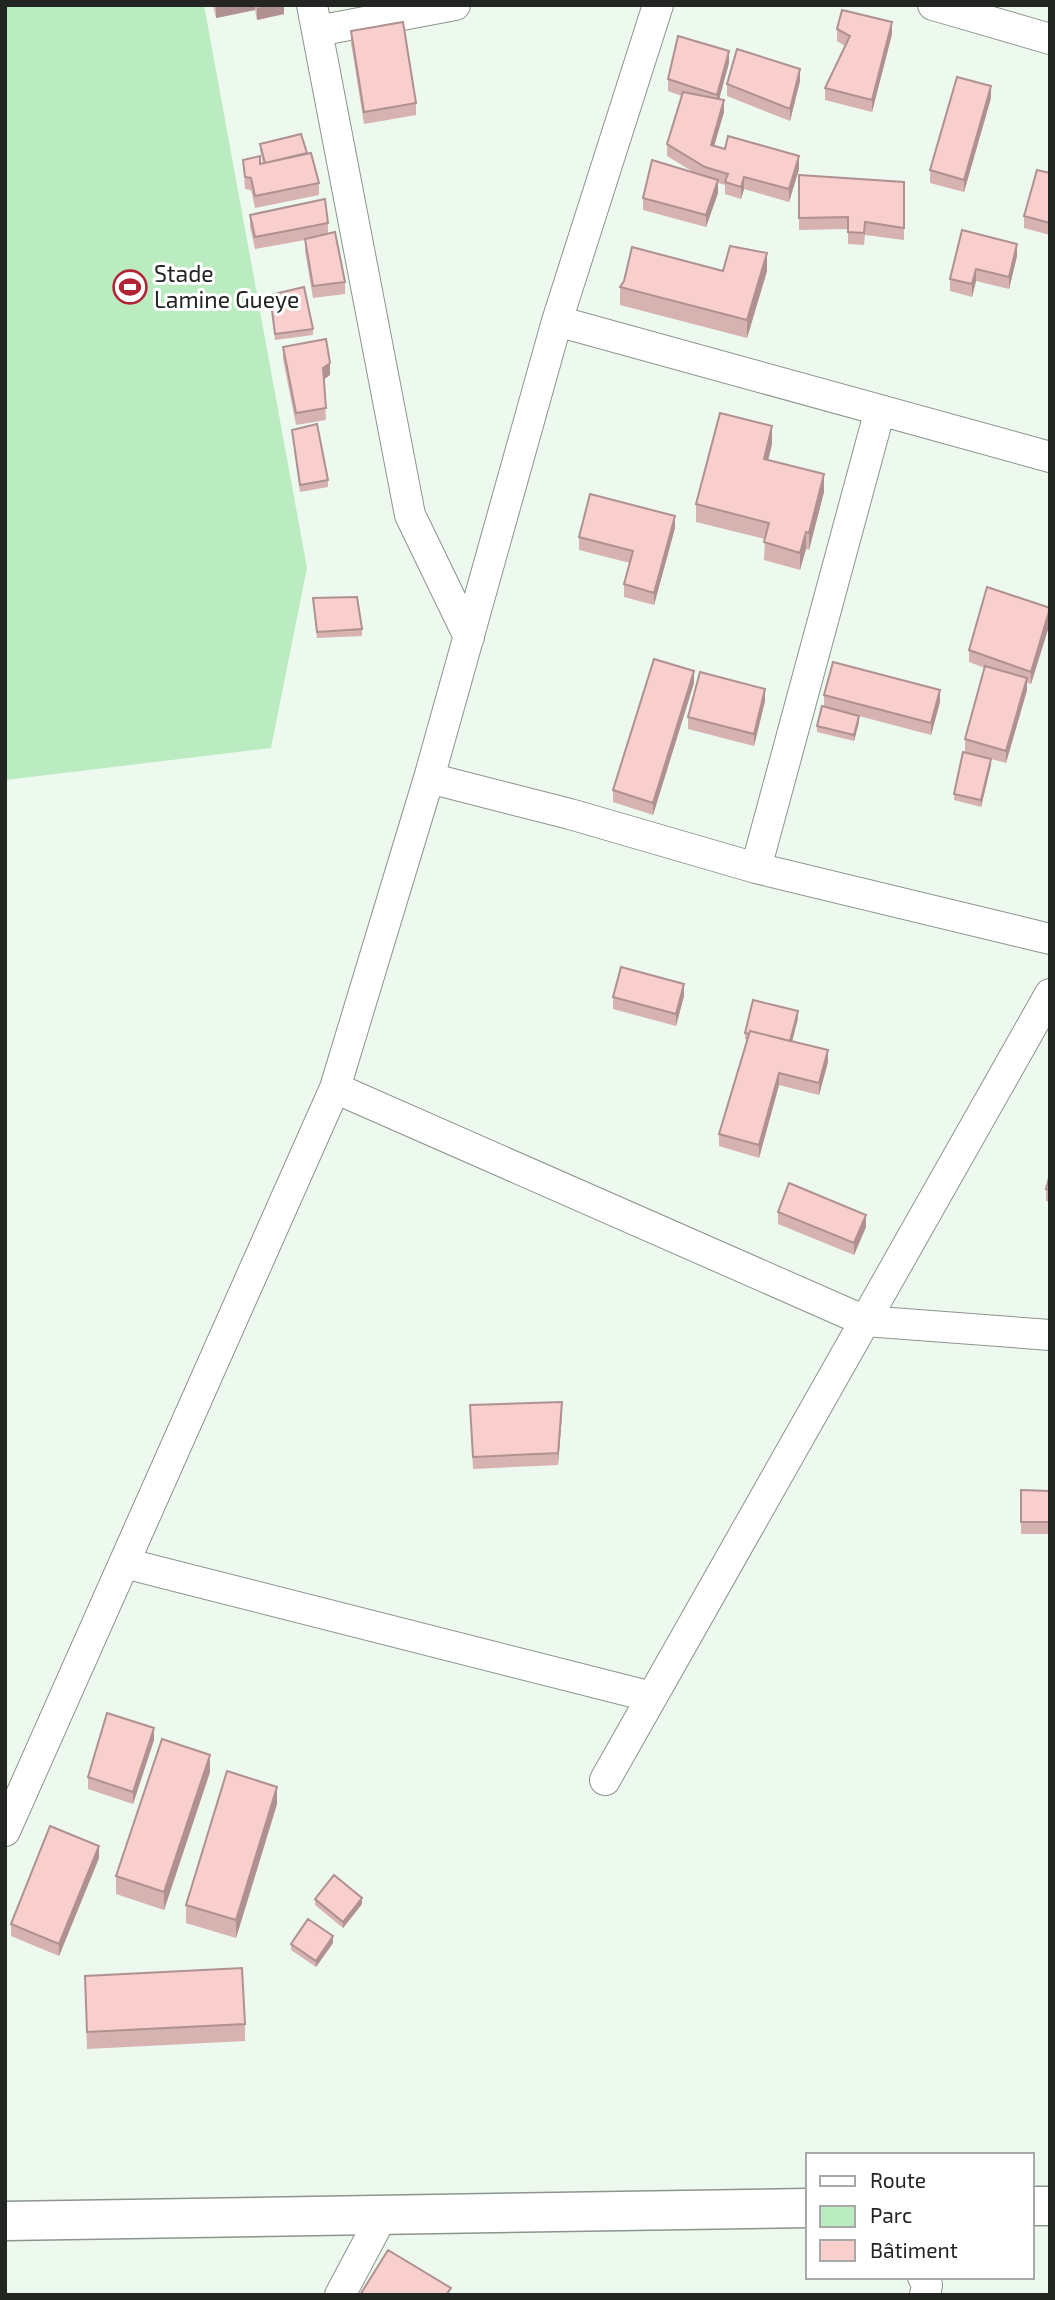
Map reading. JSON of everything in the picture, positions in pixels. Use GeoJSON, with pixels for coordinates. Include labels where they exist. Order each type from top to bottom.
{"type":"FeatureCollection","features":[{"type":"Feature","properties":{"kind":"highway"},"geometry":{"type":"LineString","coordinates":[[5,2221],[806,2208]]}},
{"type":"Feature","properties":{"kind":"street"},"geometry":{"type":"LineString","coordinates":[[455,5],[314,18],[410,515],[469,638]]}},
{"type":"Feature","properties":{"kind":"street"},"geometry":{"type":"LineString","coordinates":[[5,1831],[335,1088],[429,778],[556,321],[658,5]]}},
{"type":"Feature","properties":{"kind":"street"},"geometry":{"type":"LineString","coordinates":[[933,5],[968,10],[1050,39]]}},
{"type":"Feature","properties":{"kind":"street"},"geometry":{"type":"LineString","coordinates":[[556,321],[1050,457]]}},
{"type":"Feature","properties":{"kind":"street"},"geometry":{"type":"LineString","coordinates":[[756,868],[880,410]]}},
{"type":"Feature","properties":{"kind":"street"},"geometry":{"type":"LineString","coordinates":[[429,778],[570,814],[756,868],[1050,939]]}},
{"type":"Feature","properties":{"kind":"street"},"geometry":{"type":"LineString","coordinates":[[605,1780],[1050,994]]}},
{"type":"Feature","properties":{"kind":"street"},"geometry":{"type":"LineString","coordinates":[[335,1088],[865,1321],[1050,1335]]}},
{"type":"Feature","properties":{"kind":"street"},"geometry":{"type":"LineString","coordinates":[[124,1563],[652,1697]]}},
{"type":"Feature","properties":{"kind":"street"},"geometry":{"type":"LineString","coordinates":[[340,2295],[382,2216]]}},
{"type":"Feature","properties":{"kind":"green space","name":"Stade Lamine Gueye"},"geometry":{"type":"Polygon","coordinates":[[[5,5],[204,5],[307,568],[271,748],[5,780],[5,5]]]}},
{"type":"Feature","properties":{"kind":"building"},"geometry":{"type":"Polygon","coordinates":[[[842,10],[892,22],[872,100],[825,88],[850,36],[837,29],[842,10]]]}},
{"type":"Feature","properties":{"kind":"building"},"geometry":{"type":"Polygon","coordinates":[[[403,22],[416,103],[364,112],[351,31],[403,22]]]}},
{"type":"Feature","properties":{"kind":"building"},"geometry":{"type":"Polygon","coordinates":[[[678,36],[729,51],[717,95],[668,79],[678,36]]]}},
{"type":"Feature","properties":{"kind":"building"},"geometry":{"type":"Polygon","coordinates":[[[737,49],[800,69],[790,109],[727,84],[737,49]]]}},
{"type":"Feature","properties":{"kind":"building"},"geometry":{"type":"Polygon","coordinates":[[[957,77],[991,86],[964,180],[930,170],[957,77]]]}},
{"type":"Feature","properties":{"kind":"building"},"geometry":{"type":"Polygon","coordinates":[[[683,92],[724,100],[711,145],[725,149],[728,136],[799,156],[789,189],[744,177],[741,187],[725,182],[728,174],[705,167],[667,144],[683,92]]]}},
{"type":"Feature","properties":{"kind":"building"},"geometry":{"type":"Polygon","coordinates":[[[301,134],[307,153],[265,163],[260,144],[301,134]]]}},
{"type":"Feature","properties":{"kind":"building"},"geometry":{"type":"Polygon","coordinates":[[[311,153],[319,183],[255,196],[251,178],[245,177],[243,160],[260,156],[260,164],[311,153]]]}},
{"type":"Feature","properties":{"kind":"building"},"geometry":{"type":"Polygon","coordinates":[[[652,160],[718,180],[706,215],[643,198],[652,160]]]}},
{"type":"Feature","properties":{"kind":"building"},"geometry":{"type":"Polygon","coordinates":[[[1037,170],[1050,173],[1050,223],[1024,216],[1037,170]]]}},
{"type":"Feature","properties":{"kind":"building"},"geometry":{"type":"Polygon","coordinates":[[[799,175],[904,182],[904,228],[865,222],[864,233],[848,232],[848,217],[799,218],[799,175]]]}},
{"type":"Feature","properties":{"kind":"building"},"geometry":{"type":"Polygon","coordinates":[[[325,199],[328,223],[255,237],[250,215],[325,199]]]}},
{"type":"Feature","properties":{"kind":"building"},"geometry":{"type":"Polygon","coordinates":[[[962,230],[1017,244],[1009,277],[976,269],[972,284],[950,279],[962,230]]]}},
{"type":"Feature","properties":{"kind":"building"},"geometry":{"type":"Polygon","coordinates":[[[335,232],[345,282],[313,286],[305,239],[335,232]]]}},
{"type":"Feature","properties":{"kind":"building"},"geometry":{"type":"Polygon","coordinates":[[[730,246],[767,253],[747,320],[620,287],[624,281],[632,247],[723,271],[730,246]]]}},
{"type":"Feature","properties":{"kind":"building"},"geometry":{"type":"Polygon","coordinates":[[[304,287],[313,329],[275,334],[270,295],[304,287]]]}},
{"type":"Feature","properties":{"kind":"building"},"geometry":{"type":"Polygon","coordinates":[[[326,339],[330,363],[323,368],[326,408],[296,413],[283,347],[326,339]]]}},
{"type":"Feature","properties":{"kind":"building"},"geometry":{"type":"Polygon","coordinates":[[[720,413],[772,426],[764,459],[824,474],[809,533],[806,532],[800,553],[764,542],[769,523],[696,504],[720,413]]]}},
{"type":"Feature","properties":{"kind":"building"},"geometry":{"type":"Polygon","coordinates":[[[317,424],[328,480],[300,485],[292,430],[317,424]]]}},
{"type":"Feature","properties":{"kind":"building"},"geometry":{"type":"Polygon","coordinates":[[[590,494],[675,516],[654,593],[624,584],[633,551],[579,537],[590,494]]]}},
{"type":"Feature","properties":{"kind":"building"},"geometry":{"type":"Polygon","coordinates":[[[987,587],[1050,608],[1031,672],[969,650],[987,587]]]}},
{"type":"Feature","properties":{"kind":"building"},"geometry":{"type":"Polygon","coordinates":[[[357,597],[362,629],[317,632],[313,598],[357,597]]]}},
{"type":"Feature","properties":{"kind":"building"},"geometry":{"type":"Polygon","coordinates":[[[654,659],[694,671],[653,803],[613,790],[654,659]]]}},
{"type":"Feature","properties":{"kind":"building"},"geometry":{"type":"Polygon","coordinates":[[[833,662],[940,690],[931,723],[824,695],[833,662]]]}},
{"type":"Feature","properties":{"kind":"building"},"geometry":{"type":"Polygon","coordinates":[[[985,666],[1027,678],[1006,751],[965,739],[985,666]]]}},
{"type":"Feature","properties":{"kind":"building"},"geometry":{"type":"Polygon","coordinates":[[[700,672],[765,689],[754,734],[688,717],[700,672]]]}},
{"type":"Feature","properties":{"kind":"building"},"geometry":{"type":"Polygon","coordinates":[[[822,706],[859,716],[854,735],[817,726],[822,706]]]}},
{"type":"Feature","properties":{"kind":"building"},"geometry":{"type":"Polygon","coordinates":[[[963,752],[991,759],[981,800],[954,794],[963,752]]]}},
{"type":"Feature","properties":{"kind":"building"},"geometry":{"type":"Polygon","coordinates":[[[621,967],[684,984],[676,1014],[613,997],[621,967]]]}},
{"type":"Feature","properties":{"kind":"building"},"geometry":{"type":"Polygon","coordinates":[[[753,1000],[798,1011],[790,1041],[750,1031],[749,1034],[745,1033],[753,1000]]]}},
{"type":"Feature","properties":{"kind":"building"},"geometry":{"type":"Polygon","coordinates":[[[750,1031],[828,1050],[819,1083],[779,1073],[759,1145],[719,1134],[750,1031]]]}},
{"type":"Feature","properties":{"kind":"building"},"geometry":{"type":"Polygon","coordinates":[[[1050,1174],[1050,1190],[1046,1189],[1050,1174]]]}},
{"type":"Feature","properties":{"kind":"building"},"geometry":{"type":"Polygon","coordinates":[[[789,1183],[866,1215],[854,1243],[778,1212],[789,1183]]]}},
{"type":"Feature","properties":{"kind":"building"},"geometry":{"type":"Polygon","coordinates":[[[562,1402],[558,1453],[473,1457],[470,1405],[562,1402]]]}},
{"type":"Feature","properties":{"kind":"building"},"geometry":{"type":"Polygon","coordinates":[[[1021,1490],[1050,1491],[1050,1522],[1021,1522],[1021,1490]]]}},
{"type":"Feature","properties":{"kind":"building"},"geometry":{"type":"Polygon","coordinates":[[[107,1713],[154,1728],[133,1792],[88,1777],[107,1713]]]}},
{"type":"Feature","properties":{"kind":"building"},"geometry":{"type":"Polygon","coordinates":[[[162,1739],[210,1755],[164,1892],[116,1876],[162,1739]]]}},
{"type":"Feature","properties":{"kind":"building"},"geometry":{"type":"Polygon","coordinates":[[[227,1771],[277,1787],[236,1920],[186,1905],[227,1771]]]}},
{"type":"Feature","properties":{"kind":"building"},"geometry":{"type":"Polygon","coordinates":[[[50,1826],[99,1846],[59,1944],[11,1924],[50,1826]]]}},
{"type":"Feature","properties":{"kind":"building"},"geometry":{"type":"Polygon","coordinates":[[[334,1875],[362,1898],[343,1922],[315,1899],[334,1875]]]}},
{"type":"Feature","properties":{"kind":"building"},"geometry":{"type":"Polygon","coordinates":[[[308,1919],[333,1936],[316,1961],[291,1944],[308,1919]]]}},
{"type":"Feature","properties":{"kind":"building"},"geometry":{"type":"Polygon","coordinates":[[[242,1968],[245,2024],[87,2032],[85,1976],[242,1968]]]}},
{"type":"Feature","properties":{"kind":"building"},"geometry":{"type":"Polygon","coordinates":[[[388,2250],[451,2288],[446,2295],[360,2295],[388,2250]]]}},
{"type":"Feature","properties":{"kind":"place","name":"Stade Lamine Gueye"},"geometry":{"type":"Point","coordinates":[130,287]}}]}
